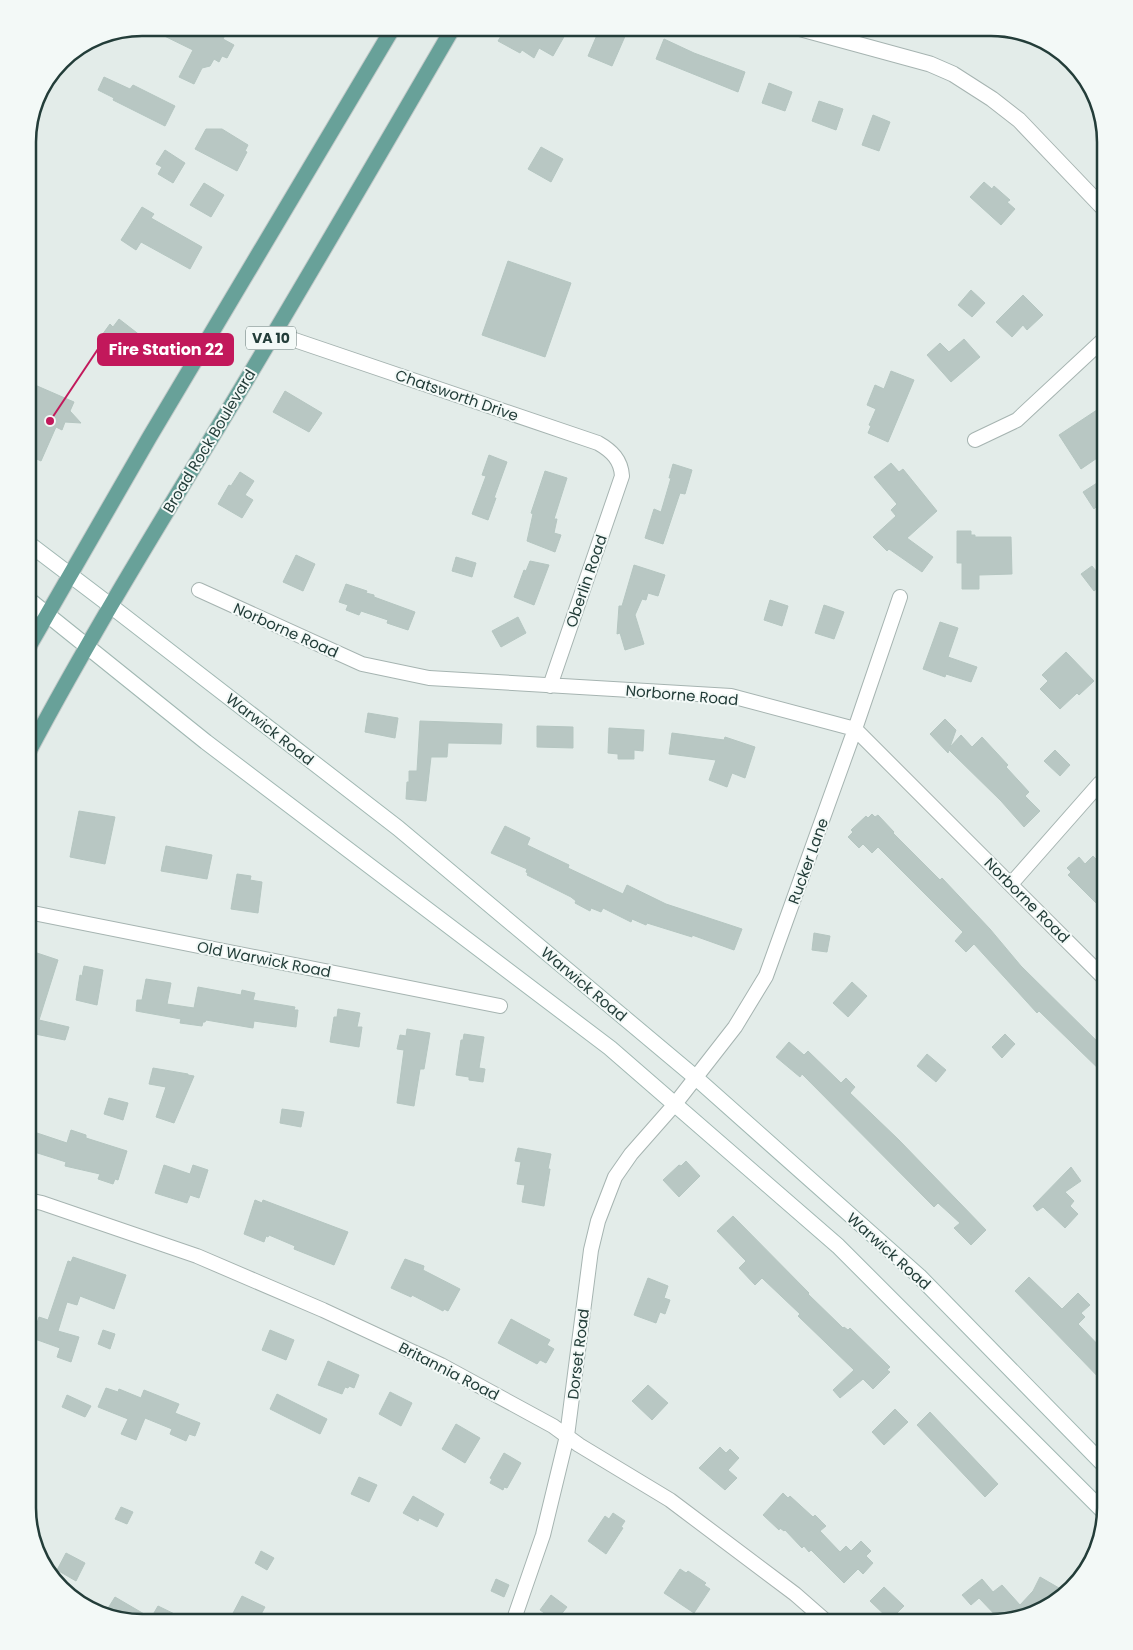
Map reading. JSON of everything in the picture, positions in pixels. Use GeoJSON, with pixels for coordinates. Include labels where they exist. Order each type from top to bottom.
{"type":"FeatureCollection","features":[{"type":"Feature","properties":{"kind":"main road"},"geometry":{"type":"LineString","coordinates":[[36,635],[224,312],[388,36]]}},
{"type":"Feature","properties":{"kind":"main road","name":"Broad Rock Boulevard"},"geometry":{"type":"LineString","coordinates":[[36,739],[111,606],[448,36]]}},
{"type":"Feature","properties":{"kind":"main road"},"geometry":{"type":"LineString","coordinates":[[827,36],[930,64],[953,74],[992,99],[1019,120],[1097,201]]}},
{"type":"Feature","properties":{"kind":"main road","name":"Warwick Road"},"geometry":{"type":"LineString","coordinates":[[36,549],[398,828],[695,1078],[919,1276],[1097,1457]]}},
{"type":"Feature","properties":{"kind":"main road","name":"Warwick Road"},"geometry":{"type":"LineString","coordinates":[[36,606],[206,742],[610,1048],[838,1246],[1097,1505]]}},
{"type":"Feature","properties":{"kind":"street","name":"Chatsworth Drive"},"geometry":{"type":"LineString","coordinates":[[274,333],[598,443],[608,449],[617,459],[622,476]]}},
{"type":"Feature","properties":{"kind":"street"},"geometry":{"type":"LineString","coordinates":[[975,440],[1017,420],[1097,346]]}},
{"type":"Feature","properties":{"kind":"street","name":"Oberlin Road"},"geometry":{"type":"LineString","coordinates":[[550,686],[622,476]]}},
{"type":"Feature","properties":{"kind":"street","name":"Norborne Road"},"geometry":{"type":"LineString","coordinates":[[199,590],[362,664],[429,678],[731,696],[855,729],[1097,970]]}},
{"type":"Feature","properties":{"kind":"street","name":"Rucker Lane"},"geometry":{"type":"LineString","coordinates":[[675,1104],[735,1027],[766,976],[855,729],[900,597]]}},
{"type":"Feature","properties":{"kind":"street"},"geometry":{"type":"LineString","coordinates":[[1011,884],[1097,786]]}},
{"type":"Feature","properties":{"kind":"street","name":"Old Warwick Road"},"geometry":{"type":"LineString","coordinates":[[36,914],[500,1006]]}},
{"type":"Feature","properties":{"kind":"street","name":"Dorset Road"},"geometry":{"type":"LineString","coordinates":[[516,1614],[543,1535],[567,1436],[591,1250],[598,1221],[615,1177],[631,1154],[675,1104]]}},
{"type":"Feature","properties":{"kind":"street","name":"Britannia Road"},"geometry":{"type":"LineString","coordinates":[[36,1202],[197,1256],[323,1310],[441,1364],[553,1426],[670,1500],[795,1594],[818,1614]]}},
{"type":"Feature","properties":{"kind":"building"},"geometry":{"type":"Polygon","coordinates":[[[164,36],[225,36],[223,39],[234,45],[227,58],[222,56],[219,62],[214,59],[210,66],[202,68],[194,84],[179,77],[193,50],[164,36]]]}},
{"type":"Feature","properties":{"kind":"building"},"geometry":{"type":"Polygon","coordinates":[[[501,36],[564,36],[553,56],[539,48],[534,58],[522,50],[520,53],[498,41],[501,36]]]}},
{"type":"Feature","properties":{"kind":"building"},"geometry":{"type":"Polygon","coordinates":[[[597,36],[625,36],[612,66],[588,56],[597,36]]]}},
{"type":"Feature","properties":{"kind":"building"},"geometry":{"type":"Polygon","coordinates":[[[664,39],[694,53],[745,72],[738,92],[656,59],[664,39]]]}},
{"type":"Feature","properties":{"kind":"building"},"geometry":{"type":"Polygon","coordinates":[[[104,77],[130,89],[133,85],[175,106],[165,126],[113,100],[114,98],[98,90],[104,77]]]}},
{"type":"Feature","properties":{"kind":"building"},"geometry":{"type":"Polygon","coordinates":[[[769,83],[792,92],[785,111],[762,103],[769,83]]]}},
{"type":"Feature","properties":{"kind":"building"},"geometry":{"type":"Polygon","coordinates":[[[819,101],[843,109],[836,130],[812,121],[819,101]]]}},
{"type":"Feature","properties":{"kind":"building"},"geometry":{"type":"Polygon","coordinates":[[[873,115],[890,122],[879,151],[862,145],[873,115]]]}},
{"type":"Feature","properties":{"kind":"building"},"geometry":{"type":"Polygon","coordinates":[[[206,129],[222,129],[248,145],[245,151],[247,152],[237,171],[195,149],[206,129]]]}},
{"type":"Feature","properties":{"kind":"building"},"geometry":{"type":"Polygon","coordinates":[[[541,147],[563,159],[551,182],[528,169],[541,147]]]}},
{"type":"Feature","properties":{"kind":"building"},"geometry":{"type":"Polygon","coordinates":[[[165,150],[185,163],[173,183],[158,174],[162,167],[156,164],[165,150]]]}},
{"type":"Feature","properties":{"kind":"building"},"geometry":{"type":"Polygon","coordinates":[[[984,182],[992,189],[994,186],[1010,200],[1007,202],[1015,209],[1001,225],[970,197],[984,182]]]}},
{"type":"Feature","properties":{"kind":"building"},"geometry":{"type":"Polygon","coordinates":[[[204,183],[224,195],[211,217],[190,205],[204,183]]]}},
{"type":"Feature","properties":{"kind":"building"},"geometry":{"type":"Polygon","coordinates":[[[142,207],[154,214],[151,218],[202,247],[190,269],[141,242],[136,250],[121,240],[142,207]]]}},
{"type":"Feature","properties":{"kind":"building"},"geometry":{"type":"Polygon","coordinates":[[[508,261],[571,283],[545,357],[482,335],[508,261]]]}},
{"type":"Feature","properties":{"kind":"building"},"geometry":{"type":"Polygon","coordinates":[[[971,290],[985,303],[972,317],[958,305],[971,290]]]}},
{"type":"Feature","properties":{"kind":"building"},"geometry":{"type":"Polygon","coordinates":[[[1023,295],[1043,315],[1027,330],[1023,325],[1012,337],[996,322],[1023,295]]]}},
{"type":"Feature","properties":{"kind":"building"},"geometry":{"type":"Polygon","coordinates":[[[119,319],[141,336],[126,355],[102,335],[110,324],[113,327],[119,319]]]}},
{"type":"Feature","properties":{"kind":"building"},"geometry":{"type":"Polygon","coordinates":[[[964,339],[980,357],[951,382],[927,355],[940,343],[949,352],[964,339]]]}},
{"type":"Feature","properties":{"kind":"building"},"geometry":{"type":"Polygon","coordinates":[[[891,371],[914,380],[888,442],[868,433],[871,426],[869,425],[876,409],[867,405],[875,385],[884,389],[891,371]]]}},
{"type":"Feature","properties":{"kind":"building"},"geometry":{"type":"Polygon","coordinates":[[[36,385],[74,402],[70,411],[81,423],[65,422],[62,430],[56,427],[41,461],[36,459],[36,385]]]}},
{"type":"Feature","properties":{"kind":"building"},"geometry":{"type":"Polygon","coordinates":[[[285,391],[322,413],[309,432],[273,412],[285,391]]]}},
{"type":"Feature","properties":{"kind":"building"},"geometry":{"type":"Polygon","coordinates":[[[1097,410],[1097,458],[1081,469],[1059,435],[1097,410]]]}},
{"type":"Feature","properties":{"kind":"building"},"geometry":{"type":"Polygon","coordinates":[[[489,455],[507,462],[488,520],[472,514],[486,476],[482,475],[489,455]]]}},
{"type":"Feature","properties":{"kind":"building"},"geometry":{"type":"Polygon","coordinates":[[[891,463],[899,472],[903,469],[937,511],[907,538],[933,557],[922,572],[889,549],[887,551],[873,537],[896,516],[891,510],[897,504],[874,477],[891,463]]]}},
{"type":"Feature","properties":{"kind":"building"},"geometry":{"type":"Polygon","coordinates":[[[673,464],[692,470],[685,494],[680,493],[663,544],[645,538],[654,509],[661,512],[673,464]]]}},
{"type":"Feature","properties":{"kind":"building"},"geometry":{"type":"Polygon","coordinates":[[[545,471],[567,478],[554,519],[557,519],[554,533],[561,535],[555,552],[527,541],[533,514],[531,513],[545,471]]]}},
{"type":"Feature","properties":{"kind":"building"},"geometry":{"type":"Polygon","coordinates":[[[240,472],[254,481],[245,495],[253,500],[242,518],[218,504],[229,485],[231,486],[240,472]]]}},
{"type":"Feature","properties":{"kind":"building"},"geometry":{"type":"Polygon","coordinates":[[[1097,483],[1097,506],[1094,509],[1083,492],[1097,483]]]}},
{"type":"Feature","properties":{"kind":"building"},"geometry":{"type":"Polygon","coordinates":[[[957,531],[971,531],[971,535],[975,535],[975,537],[1011,537],[1012,574],[979,575],[979,589],[962,589],[962,563],[957,563],[957,531]]]}},
{"type":"Feature","properties":{"kind":"building"},"geometry":{"type":"Polygon","coordinates":[[[296,555],[315,564],[303,591],[283,582],[296,555]]]}},
{"type":"Feature","properties":{"kind":"building"},"geometry":{"type":"Polygon","coordinates":[[[456,557],[476,563],[472,577],[452,571],[456,557]]]}},
{"type":"Feature","properties":{"kind":"building"},"geometry":{"type":"Polygon","coordinates":[[[530,561],[549,565],[534,605],[514,597],[524,570],[526,571],[530,561]]]}},
{"type":"Feature","properties":{"kind":"building"},"geometry":{"type":"Polygon","coordinates":[[[634,565],[665,575],[658,596],[648,593],[646,600],[642,599],[635,615],[644,644],[625,650],[620,633],[617,634],[619,606],[622,606],[634,565]]]}},
{"type":"Feature","properties":{"kind":"building"},"geometry":{"type":"Polygon","coordinates":[[[1092,566],[1097,572],[1097,589],[1094,591],[1081,574],[1092,566]]]}},
{"type":"Feature","properties":{"kind":"building"},"geometry":{"type":"Polygon","coordinates":[[[346,584],[367,591],[366,593],[374,595],[374,597],[415,612],[408,630],[387,623],[388,620],[361,611],[359,615],[346,610],[348,605],[339,602],[346,584]]]}},
{"type":"Feature","properties":{"kind":"building"},"geometry":{"type":"Polygon","coordinates":[[[770,600],[788,606],[782,626],[764,620],[770,600]]]}},
{"type":"Feature","properties":{"kind":"building"},"geometry":{"type":"Polygon","coordinates":[[[824,605],[844,612],[834,639],[815,633],[824,605]]]}},
{"type":"Feature","properties":{"kind":"building"},"geometry":{"type":"Polygon","coordinates":[[[518,617],[526,633],[501,647],[492,631],[518,617]]]}},
{"type":"Feature","properties":{"kind":"building"},"geometry":{"type":"Polygon","coordinates":[[[940,622],[958,628],[948,657],[977,667],[971,682],[946,674],[945,677],[923,669],[940,622]]]}},
{"type":"Feature","properties":{"kind":"building"},"geometry":{"type":"Polygon","coordinates":[[[1066,652],[1094,681],[1079,695],[1077,693],[1060,709],[1040,689],[1048,681],[1042,675],[1066,652]]]}},
{"type":"Feature","properties":{"kind":"building"},"geometry":{"type":"Polygon","coordinates":[[[368,713],[398,718],[395,738],[365,732],[368,713]]]}},
{"type":"Feature","properties":{"kind":"building"},"geometry":{"type":"Polygon","coordinates":[[[945,719],[956,730],[950,747],[961,735],[972,747],[982,737],[1008,765],[1006,767],[1029,792],[1025,796],[1040,811],[1024,827],[1001,801],[930,734],[945,719]]]}},
{"type":"Feature","properties":{"kind":"building"},"geometry":{"type":"Polygon","coordinates":[[[420,721],[502,724],[501,744],[448,743],[447,757],[431,757],[426,801],[406,799],[409,771],[417,771],[420,721]]]}},
{"type":"Feature","properties":{"kind":"building"},"geometry":{"type":"Polygon","coordinates":[[[537,726],[573,727],[573,748],[537,747],[537,726]]]}},
{"type":"Feature","properties":{"kind":"building"},"geometry":{"type":"Polygon","coordinates":[[[609,728],[644,730],[643,751],[634,750],[634,759],[618,759],[618,754],[608,753],[609,728]]]}},
{"type":"Feature","properties":{"kind":"building"},"geometry":{"type":"Polygon","coordinates":[[[672,733],[724,740],[725,737],[755,747],[745,778],[732,773],[727,787],[709,780],[716,760],[669,754],[672,733]]]}},
{"type":"Feature","properties":{"kind":"building"},"geometry":{"type":"Polygon","coordinates":[[[1055,750],[1070,765],[1060,776],[1044,761],[1055,750]]]}},
{"type":"Feature","properties":{"kind":"building"},"geometry":{"type":"Polygon","coordinates":[[[79,811],[115,817],[105,864],[70,857],[79,811]]]}},
{"type":"Feature","properties":{"kind":"building"},"geometry":{"type":"Polygon","coordinates":[[[872,814],[875,817],[878,815],[893,833],[940,880],[942,878],[990,929],[1021,966],[1097,1041],[1097,1067],[1039,1011],[1037,1013],[974,944],[966,952],[955,941],[963,932],[878,847],[872,853],[863,844],[859,848],[848,837],[853,832],[851,830],[866,816],[868,818],[872,814]]]}},
{"type":"Feature","properties":{"kind":"building"},"geometry":{"type":"Polygon","coordinates":[[[505,826],[530,838],[527,845],[569,865],[568,868],[623,894],[627,885],[666,904],[742,929],[734,950],[692,935],[692,937],[647,923],[646,925],[632,919],[631,922],[603,908],[601,912],[591,908],[590,911],[575,903],[576,901],[571,897],[527,875],[527,869],[491,853],[505,826]]]}},
{"type":"Feature","properties":{"kind":"building"},"geometry":{"type":"Polygon","coordinates":[[[166,846],[212,855],[207,879],[161,871],[166,846]]]}},
{"type":"Feature","properties":{"kind":"building"},"geometry":{"type":"Polygon","coordinates":[[[1093,856],[1097,860],[1097,904],[1068,875],[1071,872],[1067,868],[1079,857],[1085,864],[1093,856]]]}},
{"type":"Feature","properties":{"kind":"building"},"geometry":{"type":"Polygon","coordinates":[[[237,874],[251,876],[250,880],[262,882],[258,913],[231,909],[237,874]]]}},
{"type":"Feature","properties":{"kind":"building"},"geometry":{"type":"Polygon","coordinates":[[[814,933],[830,936],[827,952],[812,950],[814,933]]]}},
{"type":"Feature","properties":{"kind":"building"},"geometry":{"type":"Polygon","coordinates":[[[36,953],[58,960],[39,1020],[69,1027],[65,1040],[36,1034],[36,953]]]}},
{"type":"Feature","properties":{"kind":"building"},"geometry":{"type":"Polygon","coordinates":[[[84,966],[103,970],[97,1005],[76,1000],[80,975],[82,976],[84,966]]]}},
{"type":"Feature","properties":{"kind":"building"},"geometry":{"type":"Polygon","coordinates":[[[146,979],[171,983],[167,1004],[194,1008],[198,987],[241,995],[242,990],[255,993],[253,1000],[295,1007],[294,1010],[298,1010],[296,1027],[254,1021],[253,1028],[206,1020],[202,1026],[180,1023],[181,1019],[136,1011],[137,1000],[142,1000],[146,979]]]}},
{"type":"Feature","properties":{"kind":"building"},"geometry":{"type":"Polygon","coordinates":[[[852,982],[867,996],[848,1017],[833,1003],[852,982]]]}},
{"type":"Feature","properties":{"kind":"building"},"geometry":{"type":"Polygon","coordinates":[[[338,1009],[360,1013],[357,1027],[362,1027],[359,1047],[330,1042],[334,1017],[337,1017],[338,1009]]]}},
{"type":"Feature","properties":{"kind":"building"},"geometry":{"type":"Polygon","coordinates":[[[407,1029],[430,1033],[424,1069],[420,1069],[414,1106],[397,1103],[404,1050],[397,1049],[400,1035],[406,1036],[407,1029]]]}},
{"type":"Feature","properties":{"kind":"building"},"geometry":{"type":"Polygon","coordinates":[[[464,1034],[484,1037],[479,1068],[485,1069],[483,1082],[469,1080],[469,1077],[456,1075],[461,1040],[463,1040],[464,1034]]]}},
{"type":"Feature","properties":{"kind":"building"},"geometry":{"type":"Polygon","coordinates":[[[1005,1034],[1015,1044],[1002,1058],[992,1047],[1005,1034]]]}},
{"type":"Feature","properties":{"kind":"building"},"geometry":{"type":"Polygon","coordinates":[[[789,1042],[804,1055],[808,1051],[841,1083],[846,1078],[855,1087],[850,1093],[899,1140],[986,1230],[971,1245],[954,1228],[960,1223],[938,1203],[934,1207],[802,1074],[800,1077],[776,1057],[789,1042]]]}},
{"type":"Feature","properties":{"kind":"building"},"geometry":{"type":"Polygon","coordinates":[[[927,1054],[946,1070],[936,1082],[917,1066],[927,1054]]]}},
{"type":"Feature","properties":{"kind":"building"},"geometry":{"type":"Polygon","coordinates":[[[153,1068],[194,1076],[174,1123],[156,1117],[166,1087],[149,1084],[153,1068]]]}},
{"type":"Feature","properties":{"kind":"building"},"geometry":{"type":"Polygon","coordinates":[[[109,1098],[128,1103],[123,1120],[104,1114],[109,1098]]]}},
{"type":"Feature","properties":{"kind":"building"},"geometry":{"type":"Polygon","coordinates":[[[282,1109],[304,1112],[301,1127],[280,1123],[282,1109]]]}},
{"type":"Feature","properties":{"kind":"building"},"geometry":{"type":"Polygon","coordinates":[[[71,1130],[86,1135],[86,1138],[127,1151],[118,1180],[115,1179],[113,1184],[98,1179],[100,1174],[65,1166],[66,1162],[36,1153],[36,1133],[67,1143],[71,1130]]]}},
{"type":"Feature","properties":{"kind":"building"},"geometry":{"type":"Polygon","coordinates":[[[518,1148],[551,1154],[544,1206],[522,1202],[525,1185],[517,1184],[521,1162],[515,1161],[518,1148]]]}},
{"type":"Feature","properties":{"kind":"building"},"geometry":{"type":"Polygon","coordinates":[[[686,1161],[700,1176],[679,1197],[663,1180],[686,1161]]]}},
{"type":"Feature","properties":{"kind":"building"},"geometry":{"type":"Polygon","coordinates":[[[164,1165],[190,1174],[193,1165],[208,1170],[199,1198],[190,1195],[187,1203],[155,1193],[164,1165]]]}},
{"type":"Feature","properties":{"kind":"building"},"geometry":{"type":"Polygon","coordinates":[[[1071,1167],[1081,1181],[1065,1192],[1074,1201],[1070,1206],[1078,1214],[1065,1228],[1043,1207],[1037,1211],[1033,1206],[1071,1167]]]}},
{"type":"Feature","properties":{"kind":"building"},"geometry":{"type":"Polygon","coordinates":[[[255,1200],[262,1203],[263,1200],[348,1232],[334,1265],[294,1249],[295,1246],[269,1235],[268,1237],[266,1236],[264,1242],[244,1234],[255,1200]]]}},
{"type":"Feature","properties":{"kind":"building"},"geometry":{"type":"Polygon","coordinates":[[[733,1216],[843,1328],[848,1330],[850,1328],[890,1367],[887,1370],[890,1372],[873,1389],[863,1379],[840,1398],[833,1390],[854,1370],[762,1278],[755,1285],[739,1268],[746,1261],[717,1231],[733,1216]]]}},
{"type":"Feature","properties":{"kind":"building"},"geometry":{"type":"Polygon","coordinates":[[[73,1257],[126,1275],[114,1309],[80,1296],[77,1305],[67,1302],[58,1331],[79,1337],[71,1362],[57,1357],[60,1348],[36,1339],[36,1326],[39,1317],[48,1320],[68,1261],[71,1262],[73,1257]]]}},
{"type":"Feature","properties":{"kind":"building"},"geometry":{"type":"Polygon","coordinates":[[[405,1259],[424,1266],[423,1270],[460,1289],[448,1311],[444,1309],[443,1311],[412,1295],[411,1297],[391,1288],[405,1259]]]}},
{"type":"Feature","properties":{"kind":"building"},"geometry":{"type":"Polygon","coordinates":[[[1029,1277],[1062,1309],[1078,1293],[1090,1305],[1081,1313],[1085,1317],[1078,1324],[1097,1344],[1097,1376],[1015,1291],[1029,1277]]]}},
{"type":"Feature","properties":{"kind":"building"},"geometry":{"type":"Polygon","coordinates":[[[648,1278],[668,1286],[664,1298],[670,1300],[665,1314],[660,1312],[656,1323],[634,1315],[648,1278]]]}},
{"type":"Feature","properties":{"kind":"building"},"geometry":{"type":"Polygon","coordinates":[[[511,1319],[550,1340],[547,1345],[554,1349],[546,1363],[540,1360],[537,1364],[498,1343],[511,1319]]]}},
{"type":"Feature","properties":{"kind":"building"},"geometry":{"type":"Polygon","coordinates":[[[103,1330],[115,1334],[110,1349],[98,1344],[103,1330]]]}},
{"type":"Feature","properties":{"kind":"building"},"geometry":{"type":"Polygon","coordinates":[[[270,1330],[294,1340],[286,1360],[262,1350],[270,1330]]]}},
{"type":"Feature","properties":{"kind":"building"},"geometry":{"type":"Polygon","coordinates":[[[328,1361],[359,1375],[354,1388],[345,1387],[342,1394],[318,1385],[328,1361]]]}},
{"type":"Feature","properties":{"kind":"building"},"geometry":{"type":"Polygon","coordinates":[[[648,1385],[668,1403],[652,1420],[632,1401],[648,1385]]]}},
{"type":"Feature","properties":{"kind":"building"},"geometry":{"type":"Polygon","coordinates":[[[106,1388],[118,1392],[119,1389],[141,1398],[144,1390],[179,1404],[175,1413],[200,1423],[195,1436],[189,1434],[186,1441],[170,1434],[172,1429],[145,1418],[136,1440],[121,1434],[128,1419],[98,1407],[106,1388]]]}},
{"type":"Feature","properties":{"kind":"building"},"geometry":{"type":"Polygon","coordinates":[[[390,1392],[412,1403],[401,1426],[379,1414],[390,1392]]]}},
{"type":"Feature","properties":{"kind":"building"},"geometry":{"type":"Polygon","coordinates":[[[277,1394],[327,1419],[320,1434],[270,1409],[277,1394]]]}},
{"type":"Feature","properties":{"kind":"building"},"geometry":{"type":"Polygon","coordinates":[[[67,1395],[91,1406],[85,1417],[62,1407],[67,1395]]]}},
{"type":"Feature","properties":{"kind":"building"},"geometry":{"type":"Polygon","coordinates":[[[895,1409],[908,1422],[884,1445],[872,1432],[895,1409]]]}},
{"type":"Feature","properties":{"kind":"building"},"geometry":{"type":"Polygon","coordinates":[[[930,1412],[998,1484],[985,1497],[917,1425],[930,1412]]]}},
{"type":"Feature","properties":{"kind":"building"},"geometry":{"type":"Polygon","coordinates":[[[456,1424],[480,1438],[465,1463],[442,1449],[456,1424]]]}},
{"type":"Feature","properties":{"kind":"building"},"geometry":{"type":"Polygon","coordinates":[[[720,1447],[726,1453],[730,1449],[739,1458],[728,1470],[737,1478],[725,1490],[699,1468],[720,1447]]]}},
{"type":"Feature","properties":{"kind":"building"},"geometry":{"type":"Polygon","coordinates":[[[504,1453],[521,1463],[507,1488],[504,1487],[503,1490],[490,1483],[492,1479],[490,1478],[504,1453]]]}},
{"type":"Feature","properties":{"kind":"building"},"geometry":{"type":"Polygon","coordinates":[[[359,1477],[377,1485],[369,1502],[351,1494],[359,1477]]]}},
{"type":"Feature","properties":{"kind":"building"},"geometry":{"type":"Polygon","coordinates":[[[783,1493],[788,1498],[790,1496],[813,1517],[815,1515],[826,1526],[820,1531],[840,1552],[846,1546],[851,1551],[861,1541],[871,1551],[866,1556],[873,1563],[863,1574],[858,1569],[844,1583],[811,1550],[809,1552],[804,1546],[802,1548],[785,1530],[780,1528],[779,1530],[763,1515],[783,1493]]]}},
{"type":"Feature","properties":{"kind":"building"},"geometry":{"type":"Polygon","coordinates":[[[413,1496],[444,1514],[437,1527],[419,1518],[418,1521],[403,1513],[413,1496]]]}},
{"type":"Feature","properties":{"kind":"building"},"geometry":{"type":"Polygon","coordinates":[[[121,1507],[133,1512],[127,1524],[115,1519],[121,1507]]]}},
{"type":"Feature","properties":{"kind":"building"},"geometry":{"type":"Polygon","coordinates":[[[613,1513],[625,1521],[621,1527],[623,1528],[606,1554],[588,1541],[605,1516],[609,1519],[613,1513]]]}},
{"type":"Feature","properties":{"kind":"building"},"geometry":{"type":"Polygon","coordinates":[[[261,1551],[274,1558],[267,1570],[255,1563],[261,1551]]]}},
{"type":"Feature","properties":{"kind":"building"},"geometry":{"type":"Polygon","coordinates":[[[66,1553],[85,1563],[76,1581],[57,1570],[66,1553]]]}},
{"type":"Feature","properties":{"kind":"building"},"geometry":{"type":"Polygon","coordinates":[[[680,1569],[686,1573],[688,1571],[706,1583],[704,1585],[710,1589],[694,1613],[664,1593],[680,1569]]]}},
{"type":"Feature","properties":{"kind":"building"},"geometry":{"type":"Polygon","coordinates":[[[1040,1577],[1059,1588],[1044,1600],[1031,1606],[1005,1613],[994,1614],[979,1598],[971,1605],[962,1595],[982,1579],[993,1592],[1002,1585],[1020,1605],[1033,1591],[1040,1577]]]}},
{"type":"Feature","properties":{"kind":"building"},"geometry":{"type":"Polygon","coordinates":[[[496,1579],[509,1585],[504,1597],[491,1591],[496,1579]]]}},
{"type":"Feature","properties":{"kind":"building"},"geometry":{"type":"Polygon","coordinates":[[[884,1587],[904,1606],[896,1614],[884,1614],[870,1601],[884,1587]]]}},
{"type":"Feature","properties":{"kind":"building"},"geometry":{"type":"Polygon","coordinates":[[[551,1595],[567,1607],[562,1614],[546,1614],[540,1610],[551,1595]]]}},
{"type":"Feature","properties":{"kind":"building"},"geometry":{"type":"Polygon","coordinates":[[[242,1596],[265,1607],[261,1614],[233,1614],[242,1596]]]}},
{"type":"Feature","properties":{"kind":"building"},"geometry":{"type":"Polygon","coordinates":[[[115,1597],[144,1614],[122,1612],[108,1608],[115,1597]]]}},
{"type":"Feature","properties":{"kind":"building"},"geometry":{"type":"Polygon","coordinates":[[[158,1606],[174,1614],[153,1614],[158,1606]]]}},
{"type":"Feature","properties":{"kind":"place","name":"Fire Station 22"},"geometry":{"type":"Point","coordinates":[50,421]}}]}
